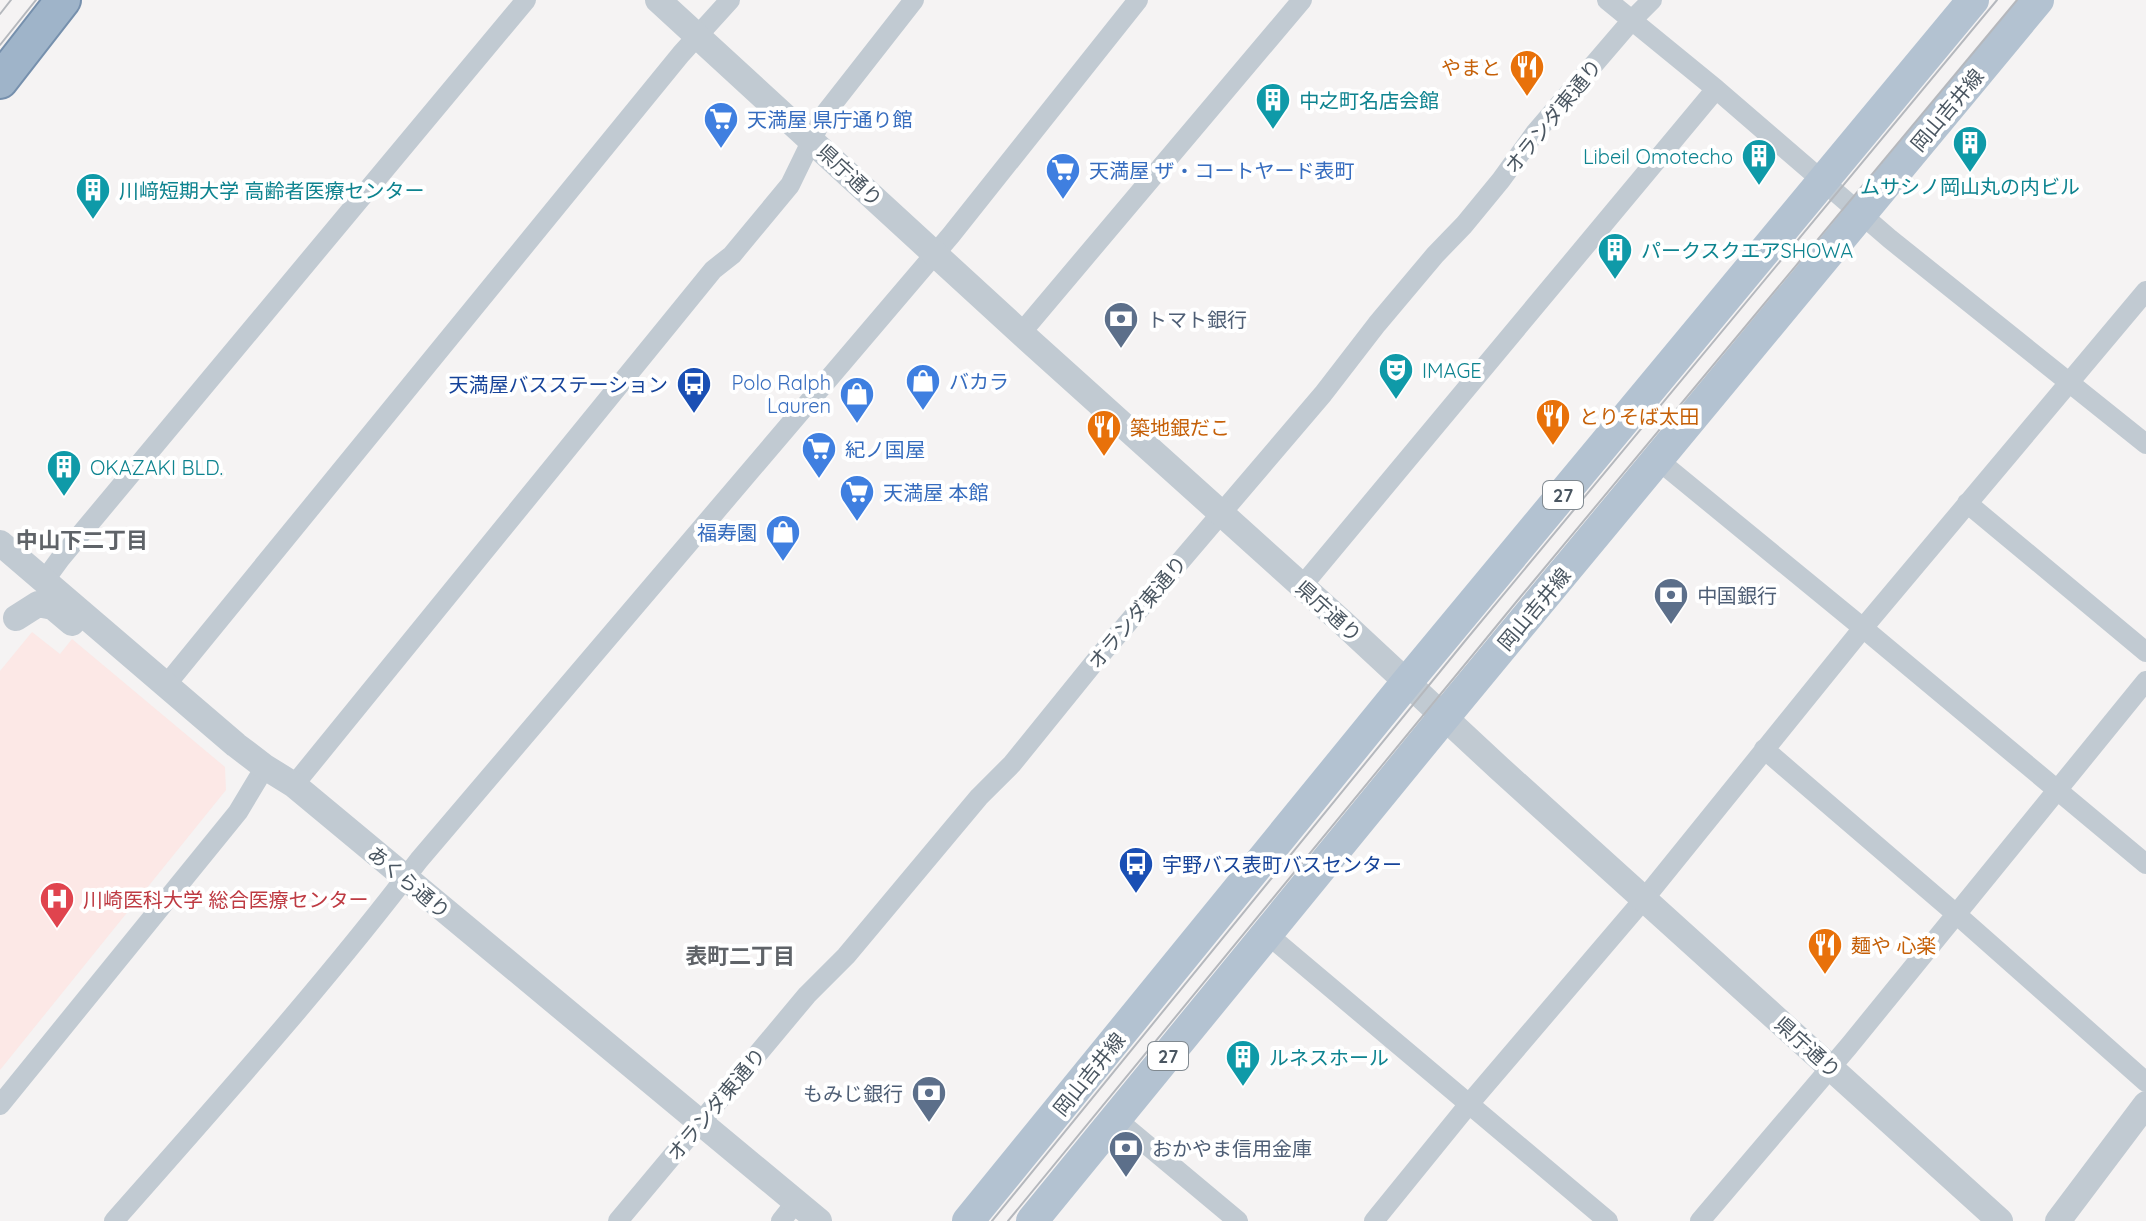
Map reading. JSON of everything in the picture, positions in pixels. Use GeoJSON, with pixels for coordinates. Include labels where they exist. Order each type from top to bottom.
{"type":"FeatureCollection","features":[{"type":"Feature","properties":{"kind":"highway"},"geometry":{"type":"LineString","coordinates":[[0,81],[63,0]]}},
{"type":"Feature","properties":{"kind":"main road","name":"岡山吉井線"},"geometry":{"type":"LineString","coordinates":[[968,1221],[1407,682],[1973,0]]}},
{"type":"Feature","properties":{"kind":"main road","name":"岡山吉井線"},"geometry":{"type":"LineString","coordinates":[[1032,1221],[1444,717],[2038,0]]}},
{"type":"Feature","properties":{"kind":"street"},"geometry":{"type":"LineString","coordinates":[[8,628],[81,534],[526,0]]}},
{"type":"Feature","properties":{"kind":"street","name":"県庁通り"},"geometry":{"type":"LineString","coordinates":[[658,0],[2000,1221]]}},
{"type":"Feature","properties":{"kind":"street"},"geometry":{"type":"LineString","coordinates":[[166,685],[681,54],[730,0]]}},
{"type":"Feature","properties":{"kind":"street"},"geometry":{"type":"LineString","coordinates":[[294,785],[713,270],[732,255],[790,185],[824,115],[914,0]]}},
{"type":"Feature","properties":{"kind":"street"},"geometry":{"type":"LineString","coordinates":[[114,1221],[237,1081],[935,254],[1138,0]]}},
{"type":"Feature","properties":{"kind":"street"},"geometry":{"type":"LineString","coordinates":[[1021,333],[1302,0]]}},
{"type":"Feature","properties":{"kind":"street"},"geometry":{"type":"LineString","coordinates":[[1607,0],[1861,214],[2146,444]]}},
{"type":"Feature","properties":{"kind":"street","name":"オランダ東通り"},"geometry":{"type":"LineString","coordinates":[[618,1221],[807,995],[883,913],[969,807],[1012,764],[1097,659],[1323,394],[1435,255],[1464,225],[1535,133],[1652,0]]}},
{"type":"Feature","properties":{"kind":"street"},"geometry":{"type":"LineString","coordinates":[[1302,586],[1716,89]]}},
{"type":"Feature","properties":{"kind":"street"},"geometry":{"type":"LineString","coordinates":[[1374,1221],[1644,899],[1863,628],[2146,291]]}},
{"type":"Feature","properties":{"kind":"street"},"geometry":{"type":"LineString","coordinates":[[1658,460],[2146,864]]}},
{"type":"Feature","properties":{"kind":"street"},"geometry":{"type":"LineString","coordinates":[[1967,503],[2146,652]]}},
{"type":"Feature","properties":{"kind":"street","name":"あくら通り"},"geometry":{"type":"LineString","coordinates":[[0,543],[265,767],[294,785],[700,1122],[788,1211],[819,1221]]}},
{"type":"Feature","properties":{"kind":"street"},"geometry":{"type":"LineString","coordinates":[[0,1105],[238,812],[265,767],[235,760],[53,607],[38,604],[8,628]]}},
{"type":"Feature","properties":{"kind":"street"},"geometry":{"type":"LineString","coordinates":[[1700,1221],[1831,1067],[2146,681]]}},
{"type":"Feature","properties":{"kind":"street"},"geometry":{"type":"LineString","coordinates":[[1764,749],[2146,1082]]}},
{"type":"Feature","properties":{"kind":"street"},"geometry":{"type":"LineString","coordinates":[[1267,934],[1608,1221]]}},
{"type":"Feature","properties":{"kind":"street"},"geometry":{"type":"LineString","coordinates":[[2058,1221],[2146,1104]]}},
{"type":"Feature","properties":{"kind":"street"},"geometry":{"type":"LineString","coordinates":[[1116,1119],[1238,1221]]}},
{"type":"Feature","properties":{"kind":"shaded area","name":"川崎医科大学 総合医療センター"},"geometry":{"type":"Polygon","coordinates":[[[32,632],[60,654],[72,639],[225,767],[226,790],[0,1070],[0,671],[32,632]]]}},
{"type":"Feature","properties":{"kind":"tram line"},"geometry":{"type":"LineString","coordinates":[[0,14],[11,0]]}},
{"type":"Feature","properties":{"kind":"tram line"},"geometry":{"type":"LineString","coordinates":[[0,45],[36,0]]}},
{"type":"Feature","properties":{"kind":"tram line"},"geometry":{"type":"LineString","coordinates":[[992,1221],[1465,641],[1997,0]]}},
{"type":"Feature","properties":{"kind":"tram line"},"geometry":{"type":"LineString","coordinates":[[1008,1221],[1517,601],[2017,0]]}},
{"type":"Feature","properties":{"kind":"place","name":"やまと"},"geometry":{"type":"Point","coordinates":[1527,98]}},
{"type":"Feature","properties":{"kind":"place","name":"中之町名店会館"},"geometry":{"type":"Point","coordinates":[1273,131]}},
{"type":"Feature","properties":{"kind":"place","name":"天満屋 県庁通り館"},"geometry":{"type":"Point","coordinates":[721,150]}},
{"type":"Feature","properties":{"kind":"place","name":"ムサシノ岡山丸の内ビル"},"geometry":{"type":"Point","coordinates":[1970,174]}},
{"type":"Feature","properties":{"kind":"place","name":"Libeil Omotecho"},"geometry":{"type":"Point","coordinates":[1759,187]}},
{"type":"Feature","properties":{"kind":"place","name":"天満屋 ザ・コートヤード表町"},"geometry":{"type":"Point","coordinates":[1063,201]}},
{"type":"Feature","properties":{"kind":"place","name":"川﨑短期大学 高齢者医療センター"},"geometry":{"type":"Point","coordinates":[93,221]}},
{"type":"Feature","properties":{"kind":"place","name":"パークスクエアSHOWA"},"geometry":{"type":"Point","coordinates":[1615,281]}},
{"type":"Feature","properties":{"kind":"place","name":"トマト銀行"},"geometry":{"type":"Point","coordinates":[1121,350]}},
{"type":"Feature","properties":{"kind":"place","name":"IMAGE"},"geometry":{"type":"Point","coordinates":[1396,401]}},
{"type":"Feature","properties":{"kind":"place","name":"バカラ"},"geometry":{"type":"Point","coordinates":[923,412]}},
{"type":"Feature","properties":{"kind":"place","name":"天満屋バスステーション"},"geometry":{"type":"Point","coordinates":[694,415]}},
{"type":"Feature","properties":{"kind":"place","name":"Polo Ralph Lauren"},"geometry":{"type":"Point","coordinates":[857,425]}},
{"type":"Feature","properties":{"kind":"place","name":"とりそば太田"},"geometry":{"type":"Point","coordinates":[1553,447]}},
{"type":"Feature","properties":{"kind":"place","name":"築地銀だこ"},"geometry":{"type":"Point","coordinates":[1104,458]}},
{"type":"Feature","properties":{"kind":"place","name":"紀ノ国屋"},"geometry":{"type":"Point","coordinates":[819,480]}},
{"type":"Feature","properties":{"kind":"place","name":"OKAZAKI BLD."},"geometry":{"type":"Point","coordinates":[64,498]}},
{"type":"Feature","properties":{"kind":"place","name":"天満屋 本館"},"geometry":{"type":"Point","coordinates":[857,523]}},
{"type":"Feature","properties":{"kind":"place","name":"福寿園"},"geometry":{"type":"Point","coordinates":[783,563]}},
{"type":"Feature","properties":{"kind":"place","name":"中国銀行"},"geometry":{"type":"Point","coordinates":[1671,626]}},
{"type":"Feature","properties":{"kind":"place","name":"宇野バス表町バスセンター"},"geometry":{"type":"Point","coordinates":[1136,895]}},
{"type":"Feature","properties":{"kind":"place","name":"川崎医科大学 総合医療センター"},"geometry":{"type":"Point","coordinates":[57,930]}},
{"type":"Feature","properties":{"kind":"place","name":"麺や 心楽"},"geometry":{"type":"Point","coordinates":[1825,976]}},
{"type":"Feature","properties":{"kind":"place","name":"ルネスホール"},"geometry":{"type":"Point","coordinates":[1243,1088]}},
{"type":"Feature","properties":{"kind":"place","name":"もみじ銀行"},"geometry":{"type":"Point","coordinates":[929,1124]}},
{"type":"Feature","properties":{"kind":"place","name":"おかやま信用金庫"},"geometry":{"type":"Point","coordinates":[1126,1179]}},
{"type":"Feature","properties":{"kind":"district","name":"中山下二丁目"},"geometry":{"type":"Point","coordinates":[82,540]}},
{"type":"Feature","properties":{"kind":"district","name":"表町二丁目"},"geometry":{"type":"Point","coordinates":[740,956]}}]}
